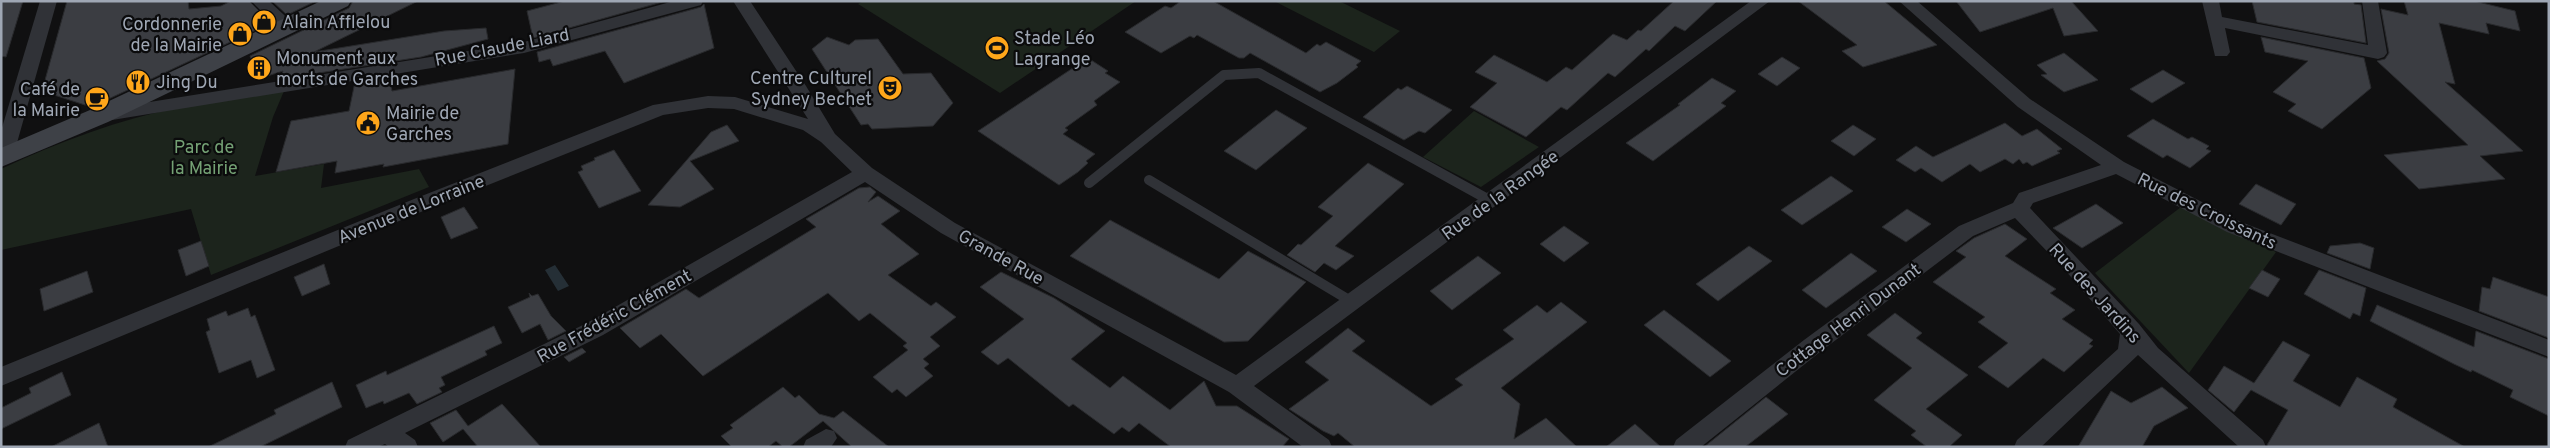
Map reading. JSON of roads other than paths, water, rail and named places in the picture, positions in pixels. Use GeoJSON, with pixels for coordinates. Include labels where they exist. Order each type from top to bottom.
{"type":"FeatureCollection","features":[{"type":"Feature","properties":{"kind":"street"},"geometry":{"type":"LineString","coordinates":[[2,158],[49,1]]}},
{"type":"Feature","properties":{"kind":"street"},"geometry":{"type":"LineString","coordinates":[[259,1],[288,27]]}},
{"type":"Feature","properties":{"kind":"street"},"geometry":{"type":"LineString","coordinates":[[2,158],[99,116],[340,1]]}},
{"type":"Feature","properties":{"kind":"street","name":"Rue Claude Liard"},"geometry":{"type":"LineString","coordinates":[[99,116],[524,47],[695,1]]}},
{"type":"Feature","properties":{"kind":"street","name":"Grande Rue"},"geometry":{"type":"LineString","coordinates":[[741,1],[795,83],[828,138],[865,173],[948,228],[1237,386],[1320,447]]}},
{"type":"Feature","properties":{"kind":"street","name":"Rue de la Rangée"},"geometry":{"type":"LineString","coordinates":[[1237,386],[1354,303],[1762,1]]}},
{"type":"Feature","properties":{"kind":"street","name":"Rue des Croissants"},"geometry":{"type":"LineString","coordinates":[[1907,1],[2024,103],[2118,167],[2234,227],[2549,349]]}},
{"type":"Feature","properties":{"kind":"street"},"geometry":{"type":"LineString","coordinates":[[2210,1],[2221,52]]}},
{"type":"Feature","properties":{"kind":"street"},"geometry":{"type":"LineString","coordinates":[[2215,20],[2378,53],[2370,1]]}},
{"type":"Feature","properties":{"kind":"street","name":"Avenue de Lorraine"},"geometry":{"type":"LineString","coordinates":[[1,377],[449,193],[660,109],[708,102],[735,103],[810,126],[828,138]]}},
{"type":"Feature","properties":{"kind":"street"},"geometry":{"type":"LineString","coordinates":[[2020,208],[2026,198],[2118,167]]}},
{"type":"Feature","properties":{"kind":"street","name":"Rue Frédéric Clément"},"geometry":{"type":"LineString","coordinates":[[356,447],[595,329],[865,173]]}},
{"type":"Feature","properties":{"kind":"street","name":"Rue des Jardins"},"geometry":{"type":"LineString","coordinates":[[2020,208],[2022,214],[2131,330],[2150,354],[2170,374],[2255,447]]}},
{"type":"Feature","properties":{"kind":"street","name":"Cottage Henri Dunant"},"geometry":{"type":"LineString","coordinates":[[1684,447],[1812,346],[1966,231],[2020,208]]}},
{"type":"Feature","properties":{"kind":"street"},"geometry":{"type":"LineString","coordinates":[[2025,447],[2129,352],[2131,330]]}},
{"type":"Feature","properties":{"kind":"street"},"geometry":{"type":"LineString","coordinates":[[386,432],[407,447]]}},
{"type":"Feature","properties":{"kind":"lane"},"geometry":{"type":"LineString","coordinates":[[1089,183],[1224,76],[1259,73],[1492,201]]}},
{"type":"Feature","properties":{"kind":"lane"},"geometry":{"type":"LineString","coordinates":[[1149,180],[1354,303]]}},
{"type":"Feature","properties":{"kind":"place","name":"Alain Afflelou"},"geometry":{"type":"Point","coordinates":[264,22]}},
{"type":"Feature","properties":{"kind":"place","name":"Cordonnerie de la Mairie"},"geometry":{"type":"Point","coordinates":[240,34]}},
{"type":"Feature","properties":{"kind":"place","name":"Stade Léo Lagrange"},"geometry":{"type":"Point","coordinates":[997,48]}},
{"type":"Feature","properties":{"kind":"place","name":"Monument aux morts de Garches"},"geometry":{"type":"Point","coordinates":[259,68]}},
{"type":"Feature","properties":{"kind":"place","name":"Jing Du"},"geometry":{"type":"Point","coordinates":[138,82]}},
{"type":"Feature","properties":{"kind":"place","name":"Centre Culturel Sydney Bechet"},"geometry":{"type":"Point","coordinates":[890,88]}},
{"type":"Feature","properties":{"kind":"place","name":"Café de la Mairie"},"geometry":{"type":"Point","coordinates":[97,99]}},
{"type":"Feature","properties":{"kind":"place","name":"Mairie de Garches"},"geometry":{"type":"Point","coordinates":[368,123]}},
{"type":"Feature","properties":{"kind":"park label","name":"Parc de la Mairie"},"geometry":{"type":"Point","coordinates":[204,157]}}]}
